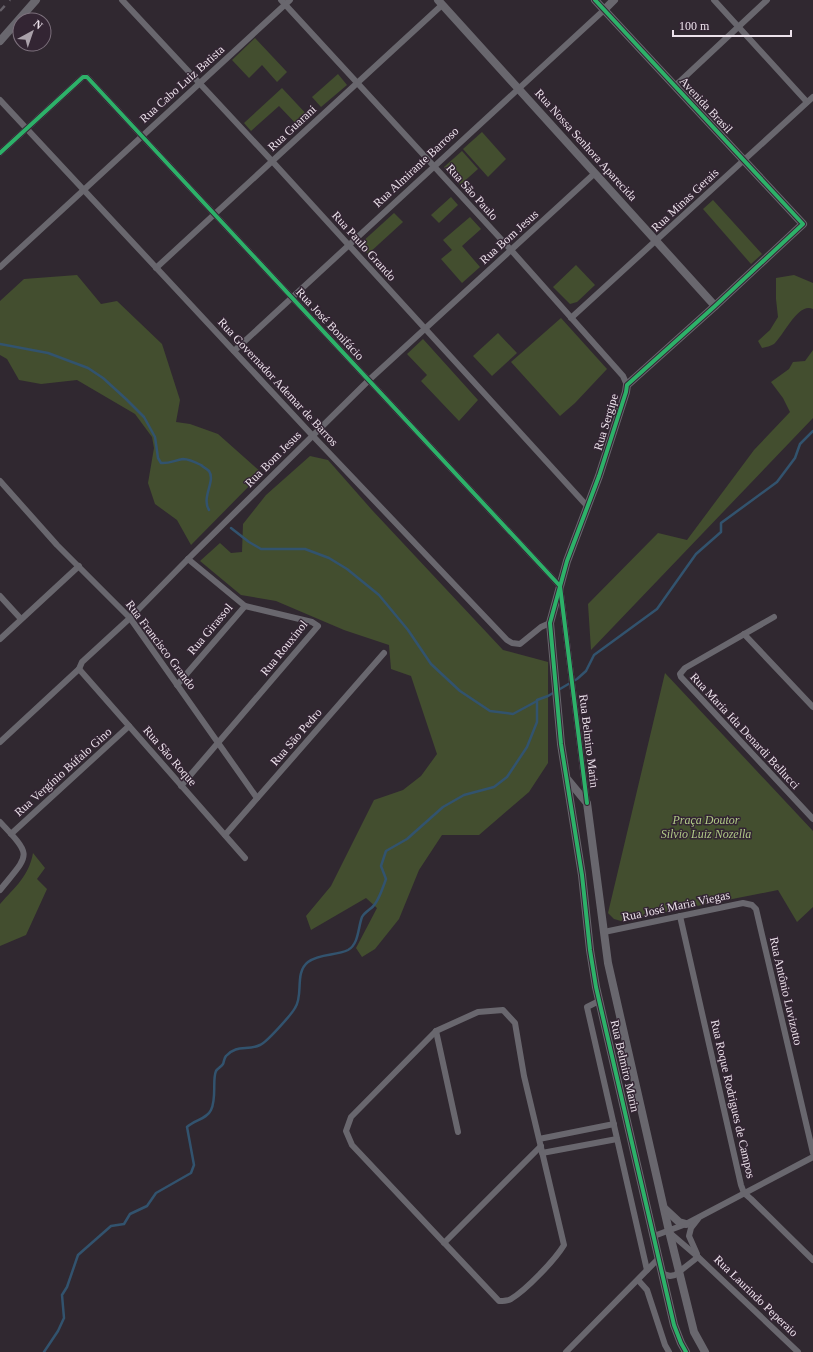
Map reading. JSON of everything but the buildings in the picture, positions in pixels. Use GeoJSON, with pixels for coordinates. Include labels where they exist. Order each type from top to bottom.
{"type":"FeatureCollection","features":[{"type":"Feature","properties":{"kind":"street"},"geometry":{"type":"LineString","coordinates":[[0,41],[36,0]]}},
{"type":"Feature","properties":{"kind":"street","name":"Rua Paulo Grando"},"geometry":{"type":"LineString","coordinates":[[122,0],[272,161],[588,507]]}},
{"type":"Feature","properties":{"kind":"street","name":"Rua Cabo Luiz Batista"},"geometry":{"type":"LineString","coordinates":[[0,267],[83,189],[199,84],[283,2],[290,0]]}},
{"type":"Feature","properties":{"kind":"street","name":"Avenida Brasil"},"geometry":{"type":"LineString","coordinates":[[595,0],[803,224]]}},
{"type":"Feature","properties":{"kind":"street","name":"Rua Almirante Barroso"},"geometry":{"type":"LineString","coordinates":[[234,351],[614,0]]}},
{"type":"Feature","properties":{"kind":"street"},"geometry":{"type":"LineString","coordinates":[[714,0],[807,102]]}},
{"type":"Feature","properties":{"kind":"street"},"geometry":{"type":"LineString","coordinates":[[675,86],[767,0]]}},
{"type":"Feature","properties":{"kind":"street","name":"Rua São Paulo"},"geometry":{"type":"LineString","coordinates":[[283,2],[572,318],[623,376],[626,385]]}},
{"type":"Feature","properties":{"kind":"street","name":"Rua Guarani"},"geometry":{"type":"LineString","coordinates":[[156,268],[357,83],[440,3]]}},
{"type":"Feature","properties":{"kind":"street","name":"Rua Nossa Senhora Aparecida"},"geometry":{"type":"LineString","coordinates":[[440,3],[715,306]]}},
{"type":"Feature","properties":{"kind":"street","name":"Rua José Bonifácio"},"geometry":{"type":"LineString","coordinates":[[27,129],[85,76],[560,586]]}},
{"type":"Feature","properties":{"kind":"street","name":"Rua Minas Gerais"},"geometry":{"type":"LineString","coordinates":[[572,318],[813,97]]}},
{"type":"Feature","properties":{"kind":"street","name":"Rua Governador Ademar de Barros"},"geometry":{"type":"LineString","coordinates":[[0,100],[312,435],[507,640],[512,643],[520,644],[541,627],[550,623]]}},
{"type":"Feature","properties":{"kind":"street"},"geometry":{"type":"LineString","coordinates":[[0,152],[27,129]]}},
{"type":"Feature","properties":{"kind":"street","name":"Rua Bom Jesus"},"geometry":{"type":"LineString","coordinates":[[0,742],[79,669],[82,662],[130,618],[312,435],[369,380],[595,173]]}},
{"type":"Feature","properties":{"kind":"street","name":"Rua Sergipe"},"geometry":{"type":"LineString","coordinates":[[568,780],[561,744],[550,623],[567,561],[599,476],[626,392],[626,385],[715,306],[803,224]]}},
{"type":"Feature","properties":{"kind":"street","name":"Rua Francisco Grando"},"geometry":{"type":"LineString","coordinates":[[0,482],[57,545],[130,618],[257,798]]}},
{"type":"Feature","properties":{"kind":"street","name":"Rua Rouxinol"},"geometry":{"type":"LineString","coordinates":[[188,559],[245,606],[312,622],[318,626],[218,743]]}},
{"type":"Feature","properties":{"kind":"street"},"geometry":{"type":"LineString","coordinates":[[0,639],[79,566]]}},
{"type":"Feature","properties":{"kind":"street","name":"Rua Belmiro Marin"},"geometry":{"type":"LineString","coordinates":[[560,586],[608,963],[669,1232],[694,1332],[704,1352]]}},
{"type":"Feature","properties":{"kind":"street"},"geometry":{"type":"LineString","coordinates":[[0,596],[21,620]]}},
{"type":"Feature","properties":{"kind":"street","name":"Rua Girassol"},"geometry":{"type":"LineString","coordinates":[[177,685],[245,606]]}},
{"type":"Feature","properties":{"kind":"street"},"geometry":{"type":"LineString","coordinates":[[774,617],[744,634],[813,707]]}},
{"type":"Feature","properties":{"kind":"street","name":"Rua Maria Ida Denardi Bellucci"},"geometry":{"type":"LineString","coordinates":[[744,634],[685,668],[680,674],[683,680],[813,819]]}},
{"type":"Feature","properties":{"kind":"street","name":"Rua São Pedro"},"geometry":{"type":"LineString","coordinates":[[225,835],[384,653]]}},
{"type":"Feature","properties":{"kind":"street","name":"Rua São Roque"},"geometry":{"type":"LineString","coordinates":[[79,669],[245,858]]}},
{"type":"Feature","properties":{"kind":"street","name":"Rua Vergínio Búfalo Gino"},"geometry":{"type":"LineString","coordinates":[[11,834],[129,726]]}},
{"type":"Feature","properties":{"kind":"street"},"geometry":{"type":"LineString","coordinates":[[182,786],[218,743]]}},
{"type":"Feature","properties":{"kind":"street","name":"Rua Belmiro Marin"},"geometry":{"type":"LineString","coordinates":[[568,780],[587,803]]}},
{"type":"Feature","properties":{"kind":"street","name":"Rua Belmiro Marin"},"geometry":{"type":"LineString","coordinates":[[568,780],[582,875],[590,950],[599,1001],[674,1325],[686,1352]]}},
{"type":"Feature","properties":{"kind":"street"},"geometry":{"type":"LineString","coordinates":[[0,822],[24,850],[24,859],[22,863],[0,890]]}},
{"type":"Feature","properties":{"kind":"street","name":"Rua José Maria Viegas"},"geometry":{"type":"LineString","coordinates":[[604,932],[743,903],[752,905]]}},
{"type":"Feature","properties":{"kind":"street","name":"Rua Antônio Luvizotto"},"geometry":{"type":"LineString","coordinates":[[752,905],[756,910],[813,1153]]}},
{"type":"Feature","properties":{"kind":"street","name":"Rua Roque Rodrigues de Campos"},"geometry":{"type":"LineString","coordinates":[[680,916],[744,1193],[813,1260]]}},
{"type":"Feature","properties":{"kind":"street"},"geometry":{"type":"LineString","coordinates":[[599,1001],[587,1007],[647,1270]]}},
{"type":"Feature","properties":{"kind":"street"},"geometry":{"type":"LineString","coordinates":[[503,1010],[515,1023],[524,1076],[539,1139],[564,1245],[558,1255],[523,1290],[510,1300],[499,1301],[352,1145],[346,1131],[350,1118],[436,1031],[478,1012],[503,1010]]}},
{"type":"Feature","properties":{"kind":"street"},"geometry":{"type":"LineString","coordinates":[[436,1031],[458,1132]]}},
{"type":"Feature","properties":{"kind":"street"},"geometry":{"type":"LineString","coordinates":[[539,1139],[614,1124]]}},
{"type":"Feature","properties":{"kind":"street"},"geometry":{"type":"LineString","coordinates":[[542,1153],[617,1139]]}},
{"type":"Feature","properties":{"kind":"street"},"geometry":{"type":"LineString","coordinates":[[444,1243],[541,1146]]}},
{"type":"Feature","properties":{"kind":"street"},"geometry":{"type":"LineString","coordinates":[[654,1236],[669,1232],[699,1218],[813,1157]]}},
{"type":"Feature","properties":{"kind":"street"},"geometry":{"type":"LineString","coordinates":[[664,1208],[673,1218],[686,1224]]}},
{"type":"Feature","properties":{"kind":"street"},"geometry":{"type":"LineString","coordinates":[[663,1274],[670,1276],[675,1275],[698,1257],[689,1236],[691,1228],[699,1218]]}},
{"type":"Feature","properties":{"kind":"street","name":"Rua Laurindo Peperaio"},"geometry":{"type":"LineString","coordinates":[[669,1232],[698,1257],[798,1352]]}},
{"type":"Feature","properties":{"kind":"street"},"geometry":{"type":"LineString","coordinates":[[570,1351],[659,1258]]}},
{"type":"Feature","properties":{"kind":"street"},"geometry":{"type":"LineString","coordinates":[[638,1280],[647,1290],[669,1352]]}},
{"type":"Feature","properties":{"kind":"green space"},"geometry":{"type":"Polygon","coordinates":[[[255,38],[287,72],[277,82],[262,65],[249,78],[232,60],[255,38]]]}},
{"type":"Feature","properties":{"kind":"green space"},"geometry":{"type":"Polygon","coordinates":[[[338,74],[347,85],[321,107],[312,97],[338,74]]]}},
{"type":"Feature","properties":{"kind":"green space"},"geometry":{"type":"Polygon","coordinates":[[[282,88],[310,118],[300,128],[279,106],[251,131],[244,123],[282,88]]]}},
{"type":"Feature","properties":{"kind":"green space"},"geometry":{"type":"Polygon","coordinates":[[[482,132],[506,159],[488,177],[463,149],[482,132]]]}},
{"type":"Feature","properties":{"kind":"green space"},"geometry":{"type":"Polygon","coordinates":[[[462,151],[478,169],[460,185],[444,167],[462,151]]]}},
{"type":"Feature","properties":{"kind":"green space"},"geometry":{"type":"Polygon","coordinates":[[[451,197],[458,205],[439,223],[431,215],[451,197]]]}},
{"type":"Feature","properties":{"kind":"green space"},"geometry":{"type":"Polygon","coordinates":[[[713,200],[762,254],[751,264],[703,209],[713,200]]]}},
{"type":"Feature","properties":{"kind":"green space"},"geometry":{"type":"Polygon","coordinates":[[[394,213],[403,222],[368,254],[360,246],[360,244],[394,213]]]}},
{"type":"Feature","properties":{"kind":"green space"},"geometry":{"type":"Polygon","coordinates":[[[470,217],[481,229],[462,246],[480,267],[462,283],[441,259],[452,250],[443,240],[470,217]]]}},
{"type":"Feature","properties":{"kind":"green space"},"geometry":{"type":"Polygon","coordinates":[[[576,265],[595,285],[577,302],[570,304],[553,287],[576,265]]]}},
{"type":"Feature","properties":{"kind":"green space"},"geometry":{"type":"Polygon","coordinates":[[[77,275],[101,304],[117,301],[162,344],[180,400],[176,422],[190,424],[218,434],[262,473],[191,545],[177,520],[155,504],[148,483],[154,448],[152,437],[135,414],[77,380],[41,384],[19,380],[7,359],[0,355],[0,301],[24,279],[77,275]]]}},
{"type":"Feature","properties":{"kind":"green space"},"geometry":{"type":"Polygon","coordinates":[[[794,275],[813,283],[813,309],[807,308],[802,310],[792,320],[774,344],[762,348],[758,341],[770,330],[778,317],[776,278],[794,275]]]}},
{"type":"Feature","properties":{"kind":"green space"},"geometry":{"type":"Polygon","coordinates":[[[561,318],[607,369],[575,403],[560,416],[511,362],[561,318]]]}},
{"type":"Feature","properties":{"kind":"green space"},"geometry":{"type":"Polygon","coordinates":[[[498,333],[517,353],[492,376],[473,356],[498,333]]]}},
{"type":"Feature","properties":{"kind":"green space"},"geometry":{"type":"Polygon","coordinates":[[[423,339],[478,400],[459,421],[421,381],[427,375],[407,354],[423,339]]]}},
{"type":"Feature","properties":{"kind":"green space"},"geometry":{"type":"Polygon","coordinates":[[[813,350],[813,418],[591,650],[588,604],[658,533],[687,540],[754,450],[790,412],[783,398],[771,382],[789,369],[793,362],[805,361],[813,350]]]}},
{"type":"Feature","properties":{"kind":"green space"},"geometry":{"type":"Polygon","coordinates":[[[310,456],[328,460],[372,510],[503,650],[548,662],[548,763],[529,792],[479,835],[442,835],[419,870],[399,919],[375,949],[362,957],[356,948],[377,908],[366,898],[311,930],[306,916],[331,886],[374,800],[403,790],[421,776],[437,754],[411,676],[391,669],[389,645],[344,630],[276,601],[241,595],[200,561],[220,543],[231,553],[242,552],[243,524],[266,495],[310,456]]]}},
{"type":"Feature","properties":{"kind":"green space","name":"Praça Doutor Silvio Luiz Nozella"},"geometry":{"type":"Polygon","coordinates":[[[665,673],[813,831],[813,907],[797,922],[778,890],[621,921],[614,919],[608,913],[665,673]]]}},
{"type":"Feature","properties":{"kind":"green space"},"geometry":{"type":"Polygon","coordinates":[[[33,853],[45,868],[37,879],[47,889],[26,935],[0,946],[0,904],[25,875],[33,853]]]}},
{"type":"Feature","properties":{"kind":"waterway"},"geometry":{"type":"LineString","coordinates":[[0,344],[48,353],[88,368],[103,378],[144,417],[155,437],[158,458],[161,463],[185,459],[201,465],[209,471],[211,475],[207,495],[207,505],[209,510]]}},
{"type":"Feature","properties":{"kind":"waterway"},"geometry":{"type":"LineString","coordinates":[[44,1352],[58,1331],[64,1318],[62,1295],[67,1287],[78,1255],[111,1226],[124,1224],[130,1214],[147,1206],[156,1193],[191,1173],[194,1165],[187,1127],[207,1115],[211,1110],[214,1100],[214,1079],[216,1071],[223,1064],[225,1057],[230,1052],[260,1045],[273,1034],[289,1016],[298,1003],[301,972],[308,962],[318,957],[343,952],[352,947],[356,940],[362,917],[374,906],[386,879],[381,866],[386,851],[407,839],[443,807],[464,795],[494,787],[507,777],[527,747],[537,722],[537,700],[548,696],[577,679],[586,671],[594,655],[657,609],[696,554],[721,532],[721,523],[777,482],[795,458],[800,444],[813,431]]}},
{"type":"Feature","properties":{"kind":"waterway"},"geometry":{"type":"LineString","coordinates":[[231,528],[261,549],[305,549],[329,558],[347,569],[379,595],[408,630],[431,664],[460,691],[490,711],[513,714],[537,701]]}},
{"type":"Feature","properties":{"kind":"railway"},"geometry":{"type":"LineString","coordinates":[[0,11],[10,0]]}},
{"type":"Feature","properties":{"kind":"cycle path"},"geometry":{"type":"LineString","coordinates":[[595,0],[803,224],[627,385],[599,476],[567,561],[550,623],[561,744],[582,875],[590,950],[596,987],[674,1325],[686,1352]]}},
{"type":"Feature","properties":{"kind":"cycle path"},"geometry":{"type":"LineString","coordinates":[[0,153],[83,77],[87,77],[560,586],[587,803]]}}]}
